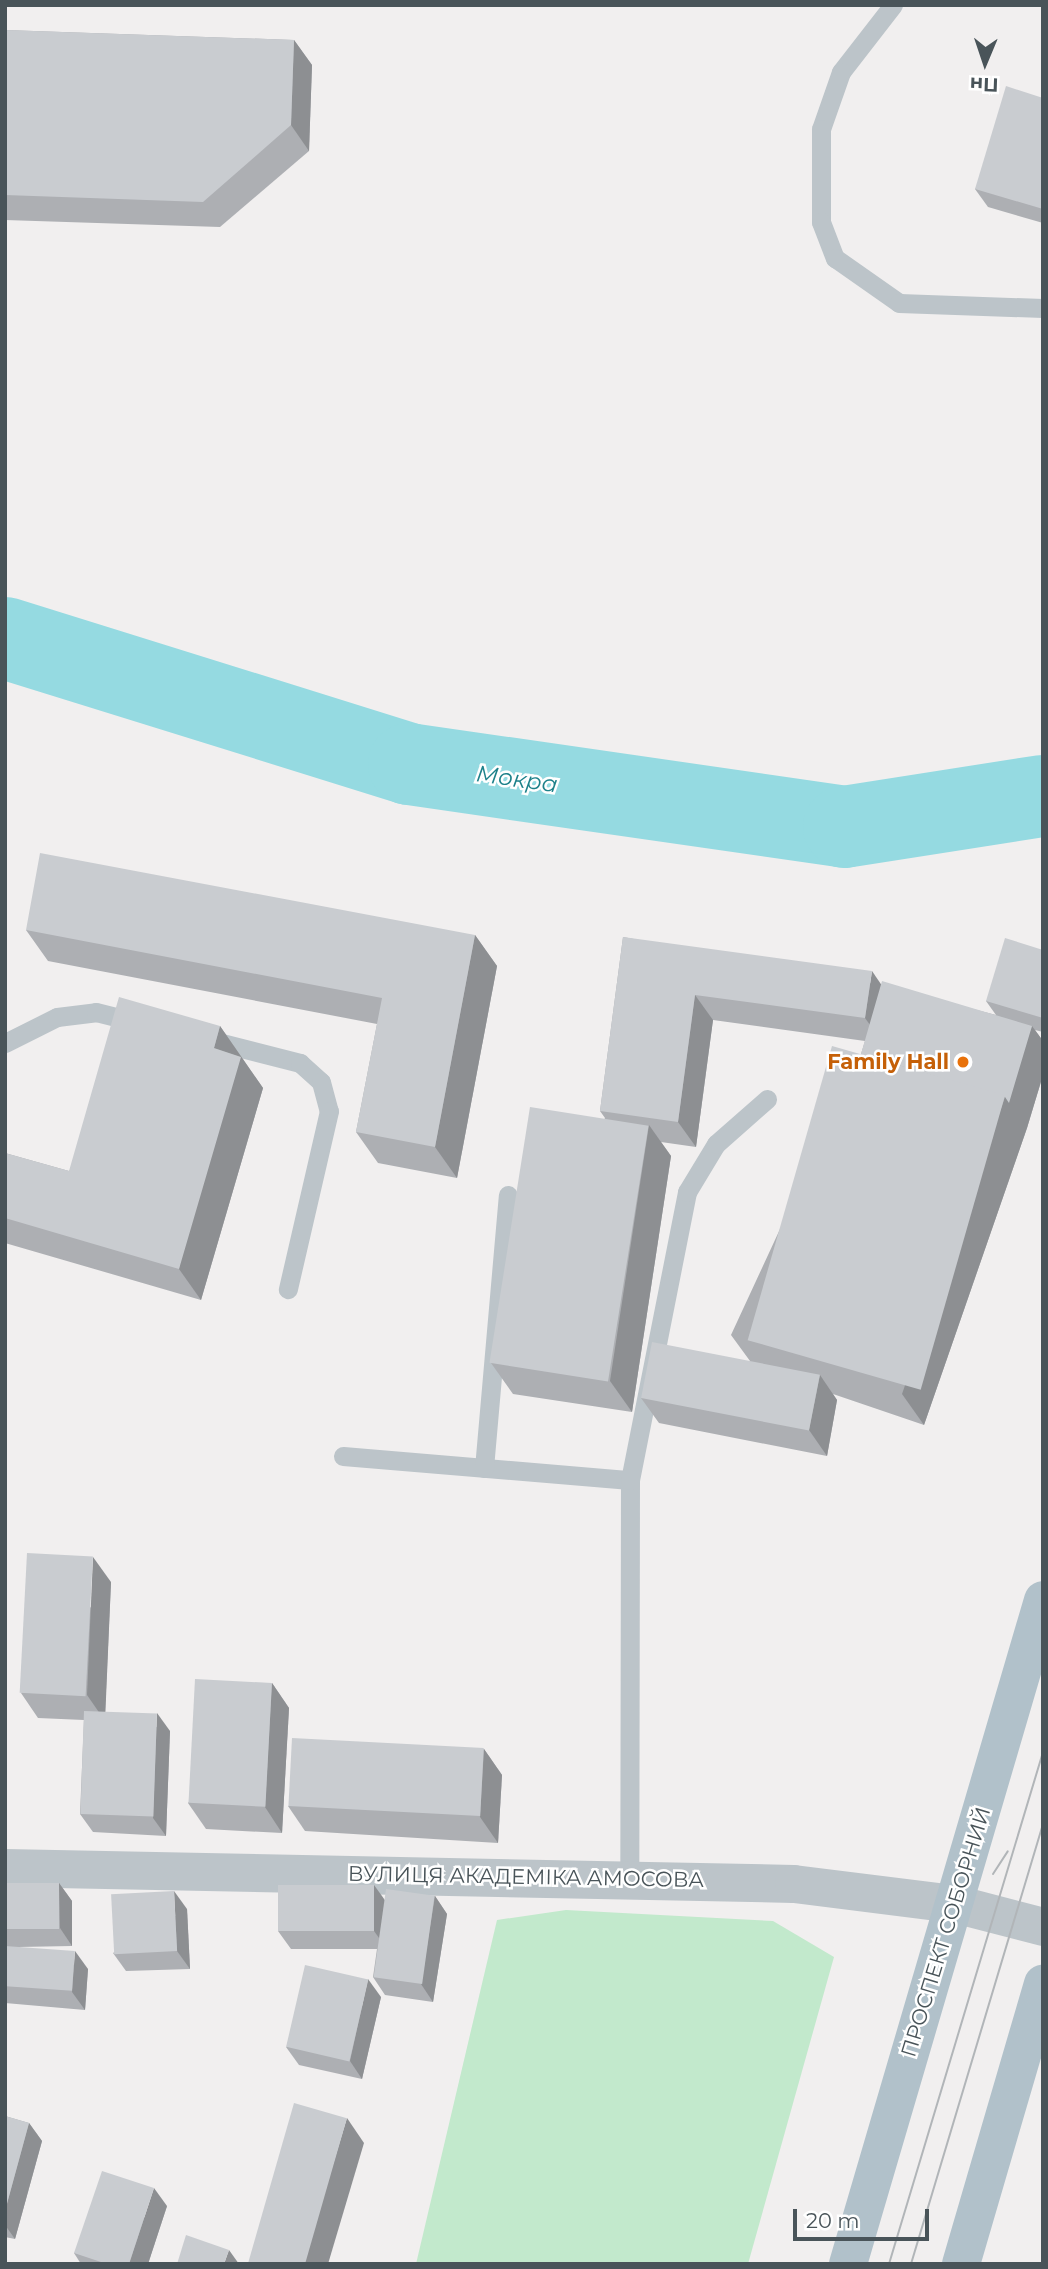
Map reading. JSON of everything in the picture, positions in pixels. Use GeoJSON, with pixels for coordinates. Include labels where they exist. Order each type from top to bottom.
{"type":"FeatureCollection","features":[{"type":"Feature","properties":{"kind":"main road","name":"ПРОСПЕКТ СОБОРНИЙ"},"geometry":{"type":"LineString","coordinates":[[849,2264],[1043,1600]]}},
{"type":"Feature","properties":{"kind":"main road"},"geometry":{"type":"LineString","coordinates":[[961,2264],[1043,1984]]}},
{"type":"Feature","properties":{"kind":"street","name":"ВУЛИЦЯ АКАДЕМІКА АМОСОВА"},"geometry":{"type":"LineString","coordinates":[[5,1868],[629,1878],[822,1886],[955,1904],[1043,1927]]}},
{"type":"Feature","properties":{"kind":"lane"},"geometry":{"type":"LineString","coordinates":[[892,5],[841,72],[821,129],[821,222],[835,258],[899,303],[1043,308]]}},
{"type":"Feature","properties":{"kind":"lane"},"geometry":{"type":"LineString","coordinates":[[5,1043],[57,1017],[96,1012],[164,1029]]}},
{"type":"Feature","properties":{"kind":"lane"},"geometry":{"type":"LineString","coordinates":[[191,1036],[300,1063],[321,1082],[329,1111],[288,1289]]}},
{"type":"Feature","properties":{"kind":"lane"},"geometry":{"type":"LineString","coordinates":[[629,1878],[630,1480],[687,1192],[707,1154],[767,1099]]}},
{"type":"Feature","properties":{"kind":"lane"},"geometry":{"type":"LineString","coordinates":[[484,1468],[508,1195]]}},
{"type":"Feature","properties":{"kind":"lane"},"geometry":{"type":"LineString","coordinates":[[343,1456],[630,1480]]}},
{"type":"Feature","properties":{"kind":"green space"},"geometry":{"type":"Polygon","coordinates":[[[566,1910],[773,1921],[834,1957],[748,2264],[416,2264],[497,1920],[566,1910]]]}},
{"type":"Feature","properties":{"kind":"building"},"geometry":{"type":"Polygon","coordinates":[[[5,30],[294,40],[291,125],[203,202],[5,195],[5,30]]]}},
{"type":"Feature","properties":{"kind":"building"},"geometry":{"type":"Polygon","coordinates":[[[1006,86],[1043,98],[1043,209],[975,189],[1006,86]]]}},
{"type":"Feature","properties":{"kind":"building"},"geometry":{"type":"Polygon","coordinates":[[[40,853],[475,935],[435,1147],[356,1132],[382,998],[26,930],[40,853]]]}},
{"type":"Feature","properties":{"kind":"building"},"geometry":{"type":"Polygon","coordinates":[[[623,937],[872,971],[865,1018],[695,995],[678,1122],[600,1111],[623,937]]]}},
{"type":"Feature","properties":{"kind":"building"},"geometry":{"type":"Polygon","coordinates":[[[1005,938],[1043,950],[1043,1018],[986,1001],[1005,938]]]}},
{"type":"Feature","properties":{"kind":"building"},"geometry":{"type":"Polygon","coordinates":[[[882,981],[1032,1026],[1009,1103],[1005,1097],[861,1054],[882,981]]]}},
{"type":"Feature","properties":{"kind":"building"},"geometry":{"type":"Polygon","coordinates":[[[119,997],[220,1026],[214,1048],[241,1057],[179,1269],[5,1218],[5,1153],[69,1171],[119,997]]]}},
{"type":"Feature","properties":{"kind":"building"},"geometry":{"type":"Polygon","coordinates":[[[832,1046],[1005,1096],[921,1390],[748,1340],[832,1046]]]}},
{"type":"Feature","properties":{"kind":"building"},"geometry":{"type":"Polygon","coordinates":[[[530,1107],[649,1126],[608,1382],[489,1363],[530,1107]]]}},
{"type":"Feature","properties":{"kind":"building"},"geometry":{"type":"Polygon","coordinates":[[[652,1342],[820,1375],[809,1431],[641,1398],[652,1342]]]}},
{"type":"Feature","properties":{"kind":"building"},"geometry":{"type":"Polygon","coordinates":[[[27,1553],[93,1556],[86,1696],[20,1693],[27,1553]]]}},
{"type":"Feature","properties":{"kind":"building"},"geometry":{"type":"Polygon","coordinates":[[[195,1679],[272,1683],[265,1807],[189,1803],[195,1679]]]}},
{"type":"Feature","properties":{"kind":"building"},"geometry":{"type":"Polygon","coordinates":[[[84,1711],[157,1714],[153,1816],[80,1814],[84,1711]]]}},
{"type":"Feature","properties":{"kind":"building"},"geometry":{"type":"Polygon","coordinates":[[[292,1738],[484,1748],[480,1816],[288,1806],[292,1738]]]}},
{"type":"Feature","properties":{"kind":"building"},"geometry":{"type":"Polygon","coordinates":[[[5,1883],[59,1883],[59,1929],[5,1929],[5,1883]]]}},
{"type":"Feature","properties":{"kind":"building"},"geometry":{"type":"Polygon","coordinates":[[[278,1885],[374,1885],[374,1931],[278,1931],[278,1885]]]}},
{"type":"Feature","properties":{"kind":"building"},"geometry":{"type":"Polygon","coordinates":[[[386,1889],[435,1896],[422,1984],[374,1977],[386,1889]]]}},
{"type":"Feature","properties":{"kind":"building"},"geometry":{"type":"Polygon","coordinates":[[[174,1891],[177,1951],[114,1954],[111,1894],[174,1891]]]}},
{"type":"Feature","properties":{"kind":"building"},"geometry":{"type":"Polygon","coordinates":[[[5,1946],[75,1951],[72,1991],[5,1986],[5,1946]]]}},
{"type":"Feature","properties":{"kind":"building"},"geometry":{"type":"Polygon","coordinates":[[[305,1965],[368,1980],[349,2061],[286,2047],[305,1965]]]}},
{"type":"Feature","properties":{"kind":"building"},"geometry":{"type":"Polygon","coordinates":[[[294,2103],[347,2118],[305,2264],[248,2264],[294,2103]]]}},
{"type":"Feature","properties":{"kind":"building"},"geometry":{"type":"Polygon","coordinates":[[[5,2116],[29,2123],[5,2211],[5,2116]]]}},
{"type":"Feature","properties":{"kind":"building"},"geometry":{"type":"Polygon","coordinates":[[[102,2171],[154,2188],[129,2264],[107,2264],[74,2253],[102,2171]]]}},
{"type":"Feature","properties":{"kind":"building"},"geometry":{"type":"Polygon","coordinates":[[[186,2235],[229,2250],[224,2264],[177,2264],[186,2235]]]}},
{"type":"Feature","properties":{"kind":"waterway","name":"Мокра"},"geometry":{"type":"LineString","coordinates":[[5,638],[409,764],[844,827],[1043,796]]}},
{"type":"Feature","properties":{"kind":"tram line"},"geometry":{"type":"LineString","coordinates":[[889,2264],[1043,1752]]}},
{"type":"Feature","properties":{"kind":"tram line"},"geometry":{"type":"LineString","coordinates":[[911,2264],[1043,1825]]}},
{"type":"Feature","properties":{"kind":"tram line"},"geometry":{"type":"LineString","coordinates":[[993,1874],[1008,1851]]}},
{"type":"Feature","properties":{"kind":"place","name":"Family Hall"},"geometry":{"type":"Point","coordinates":[963,1062]}}]}
